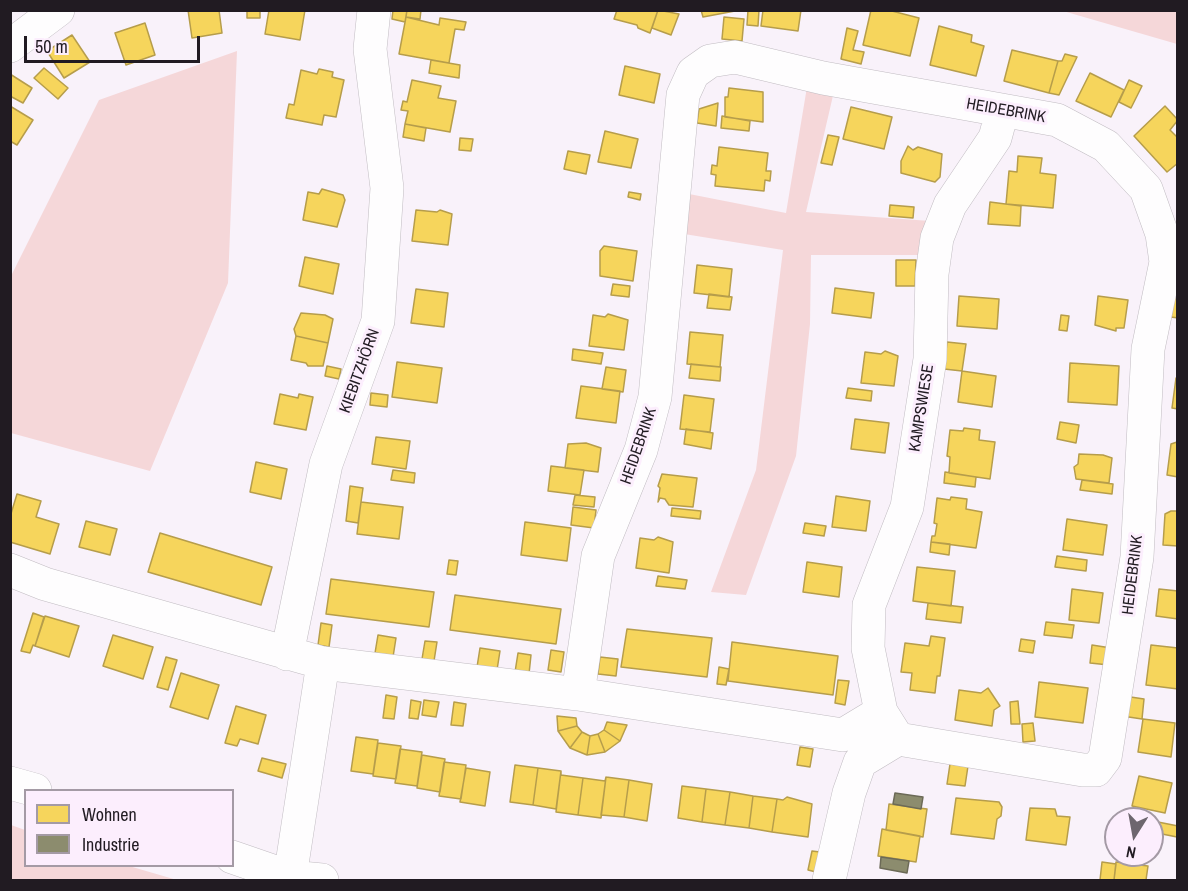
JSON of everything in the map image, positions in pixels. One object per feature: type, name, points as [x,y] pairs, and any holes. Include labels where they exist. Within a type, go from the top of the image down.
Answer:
[{"type":"street","points":[[10,46],[58,10]]},
{"type":"street","name":"KIEBITZHÖRN","points":[[287,654],[326,464],[378,321],[387,188],[370,49],[374,10]]},
{"type":"street","name":"HEIDEBRINK","points":[[578,694],[598,556],[641,450],[655,397],[683,95],[693,73],[710,60],[735,57],[823,78],[1002,112],[1057,120],[1106,146],[1146,189],[1162,234],[1166,262],[1148,349],[1137,557],[1105,758],[1096,770],[1083,770],[889,726]]},
{"type":"street","name":"KAMPSWIESE","points":[[889,726],[868,648],[869,604],[907,507],[930,359],[932,274],[937,238],[950,205],[994,138],[1002,112]]},
{"type":"street","points":[[10,570],[45,585],[323,663],[578,694],[851,749],[889,726]]},
{"type":"street","points":[[234,858],[306,878],[323,663]]},
{"type":"street","points":[[829,880],[849,793],[851,749]]},
{"type":"street","points":[[10,783],[31,789]]},
{"type":"shaded area","points":[[1063,11],[1177,11],[1177,44]]},
{"type":"shaded area","points":[[237,51],[228,283],[150,471],[11,433],[11,276],[99,100]]},
{"type":"shaded area","points":[[808,81],[835,87],[806,212],[930,221],[920,255],[811,255],[810,324],[796,456],[746,595],[711,592],[756,470],[783,250],[678,233],[684,193],[786,213]]},
{"type":"shaded area","points":[[11,825],[24,830],[24,867],[132,867],[177,880],[11,880]]},
{"type":"building: Wohnen","points":[[188,10],[219,10],[222,33],[192,38]]},
{"type":"building: Wohnen","points":[[247,10],[260,10],[260,18],[247,18]]},
{"type":"building: Wohnen","points":[[269,10],[305,10],[300,40],[265,34]]},
{"type":"building: Wohnen","points":[[393,10],[407,10],[405,22],[392,19]]},
{"type":"building: Wohnen","points":[[407,10],[421,10],[420,19],[406,17]]},
{"type":"building: Wohnen","points":[[617,10],[658,10],[650,33],[638,28],[637,25],[614,19]]},
{"type":"building: Wohnen","points":[[658,10],[679,14],[671,35],[652,28]]},
{"type":"building: Wohnen","points":[[701,10],[735,10],[735,11],[703,17]]},
{"type":"building: Wohnen","points":[[748,10],[759,10],[758,26],[747,25]]},
{"type":"building: Wohnen","points":[[763,10],[801,10],[798,31],[761,26]]},
{"type":"building: Wohnen","points":[[871,10],[888,10],[919,18],[910,56],[863,45]]},
{"type":"building: Wohnen","points":[[406,17],[439,25],[440,18],[466,22],[464,30],[455,29],[449,63],[399,54]]},
{"type":"building: Wohnen","points":[[724,17],[744,19],[742,41],[722,39]]},
{"type":"building: Wohnen","points":[[145,23],[155,55],[126,65],[115,33]]},
{"type":"building: Wohnen","points":[[939,26],[972,35],[971,42],[984,46],[976,76],[930,65]]},
{"type":"building: Wohnen","points":[[847,28],[858,31],[853,50],[864,52],[861,64],[841,59]]},
{"type":"building: Wohnen","points":[[72,35],[90,62],[64,78],[47,51]]},
{"type":"building: Wohnen","points":[[1012,50],[1058,61],[1049,93],[1004,81]]},
{"type":"building: Wohnen","points":[[1065,54],[1077,57],[1059,95],[1049,93],[1058,61],[1062,61]]},
{"type":"building: Wohnen","points":[[431,60],[460,65],[459,78],[429,73]]},
{"type":"building: Wohnen","points":[[625,66],[660,74],[654,103],[619,95]]},
{"type":"building: Wohnen","points":[[44,68],[68,88],[58,99],[34,78]]},
{"type":"building: Wohnen","points":[[319,69],[333,72],[332,77],[344,80],[336,117],[324,115],[322,125],[286,118],[289,104],[294,105],[301,70],[317,74]]},
{"type":"building: Wohnen","points":[[1090,73],[1124,90],[1111,117],[1076,101]]},
{"type":"building: Wohnen","points":[[10,74],[32,88],[23,103],[10,96]]},
{"type":"building: Wohnen","points":[[412,80],[441,86],[438,98],[456,101],[450,132],[405,124],[408,111],[401,110],[403,101],[407,102]]},
{"type":"building: Wohnen","points":[[1129,80],[1142,86],[1131,108],[1119,102]]},
{"type":"building: Wohnen","points":[[729,88],[763,92],[763,122],[725,117],[725,97],[728,97]]},
{"type":"building: Wohnen","points":[[718,103],[716,126],[697,123],[699,109]]},
{"type":"building: Wohnen","points":[[10,106],[33,120],[17,145],[10,141]]},
{"type":"building: Wohnen","points":[[1165,106],[1178,120],[1170,130],[1178,138],[1178,163],[1167,172],[1134,136]]},
{"type":"building: Wohnen","points":[[851,107],[892,117],[884,149],[843,139]]},
{"type":"building: Wohnen","points":[[722,116],[750,121],[749,131],[721,128]]},
{"type":"building: Wohnen","points":[[405,124],[426,128],[424,141],[403,137]]},
{"type":"building: Wohnen","points":[[605,131],[638,139],[631,168],[598,162]]},
{"type":"building: Wohnen","points":[[828,135],[839,137],[832,165],[821,163]]},
{"type":"building: Wohnen","points":[[460,138],[473,139],[471,151],[459,150]]},
{"type":"building: Wohnen","points":[[908,146],[913,150],[918,147],[942,154],[940,177],[935,182],[901,173],[901,161]]},
{"type":"building: Wohnen","points":[[719,147],[768,153],[766,171],[771,171],[770,181],[765,180],[764,191],[715,186],[716,175],[711,174],[712,165],[717,166]]},
{"type":"building: Wohnen","points":[[568,151],[590,155],[586,174],[564,169]]},
{"type":"building: Wohnen","points":[[1018,156],[1042,158],[1040,173],[1056,175],[1053,208],[1006,204],[1009,171],[1017,172]]},
{"type":"building: Wohnen","points":[[322,189],[343,195],[345,200],[337,227],[303,220],[308,192],[319,194]]},
{"type":"building: Wohnen","points":[[629,192],[641,194],[640,200],[628,197]]},
{"type":"building: Wohnen","points":[[990,202],[1021,206],[1020,226],[988,224]]},
{"type":"building: Wohnen","points":[[890,205],[914,207],[913,218],[889,216]]},
{"type":"building: Wohnen","points":[[416,210],[437,212],[440,210],[452,214],[448,245],[412,241]]},
{"type":"building: Wohnen","points":[[604,246],[637,251],[633,281],[600,276],[600,251]]},
{"type":"building: Wohnen","points":[[305,257],[339,264],[333,294],[299,286]]},
{"type":"building: Wohnen","points":[[896,260],[916,260],[915,286],[896,286]]},
{"type":"building: Wohnen","points":[[697,265],[732,269],[729,297],[694,293]]},
{"type":"building: Wohnen","points":[[613,284],[630,286],[629,297],[611,295]]},
{"type":"building: Wohnen","points":[[835,288],[874,293],[871,318],[832,313]]},
{"type":"building: Wohnen","points":[[416,289],[448,293],[444,327],[411,323]]},
{"type":"building: Wohnen","points":[[709,294],[732,297],[730,310],[707,308]]},
{"type":"building: Wohnen","points":[[959,296],[999,299],[997,329],[957,326]]},
{"type":"building: Wohnen","points":[[1098,296],[1128,300],[1124,328],[1116,328],[1116,331],[1095,325]]},
{"type":"building: Wohnen","points":[[1174,296],[1178,297],[1178,318],[1171,317]]},
{"type":"building: Wohnen","points":[[301,313],[325,315],[333,319],[328,343],[296,336],[294,329]]},
{"type":"building: Wohnen","points":[[608,314],[628,320],[624,350],[589,346],[593,315],[605,317]]},
{"type":"building: Wohnen","points":[[1061,315],[1069,316],[1067,331],[1059,330]]},
{"type":"building: Wohnen","points":[[690,332],[723,335],[720,367],[687,364]]},
{"type":"building: Wohnen","points":[[296,336],[328,343],[323,366],[308,366],[306,363],[291,360]]},
{"type":"building: Wohnen","points":[[947,342],[966,344],[962,371],[944,369]]},
{"type":"building: Wohnen","points":[[573,349],[603,353],[601,364],[572,360]]},
{"type":"building: Wohnen","points":[[885,351],[898,356],[894,386],[861,383],[865,352],[881,354]]},
{"type":"building: Wohnen","points":[[397,362],[442,368],[437,403],[392,397]]},
{"type":"building: Wohnen","points":[[1070,363],[1119,366],[1117,405],[1068,402]]},
{"type":"building: Wohnen","points":[[691,364],[721,367],[720,381],[689,378]]},
{"type":"building: Wohnen","points":[[327,366],[341,369],[339,379],[325,376]]},
{"type":"building: Wohnen","points":[[606,367],[626,370],[623,392],[602,389]]},
{"type":"building: Wohnen","points":[[962,371],[996,376],[992,407],[958,402]]},
{"type":"building: Wohnen","points":[[1176,378],[1178,378],[1178,409],[1172,408]]},
{"type":"building: Wohnen","points":[[581,386],[620,391],[616,423],[576,418]]},
{"type":"building: Wohnen","points":[[848,388],[872,391],[871,401],[846,398]]},
{"type":"building: Wohnen","points":[[371,393],[388,395],[387,407],[370,405]]},
{"type":"building: Wohnen","points":[[280,394],[298,398],[299,394],[313,397],[306,430],[274,424]]},
{"type":"building: Wohnen","points":[[684,395],[714,399],[710,432],[680,429]]},
{"type":"building: Wohnen","points":[[855,419],[889,423],[885,453],[851,449]]},
{"type":"building: Wohnen","points":[[1060,422],[1079,425],[1076,443],[1057,439]]},
{"type":"building: Wohnen","points":[[964,428],[980,430],[979,440],[995,442],[990,479],[949,473],[950,457],[947,456],[950,430],[963,431]]},
{"type":"building: Wohnen","points":[[686,429],[713,433],[711,449],[684,444]]},
{"type":"building: Wohnen","points":[[376,437],[410,441],[406,469],[372,464]]},
{"type":"building: Wohnen","points":[[1177,442],[1178,477],[1167,475],[1171,444]]},
{"type":"building: Wohnen","points":[[586,443],[601,448],[598,472],[565,468],[568,444]]},
{"type":"building: Wohnen","points":[[1079,454],[1103,455],[1112,458],[1109,483],[1076,479],[1074,467],[1078,464]]},
{"type":"building: Wohnen","points":[[256,462],[287,469],[281,499],[250,492]]},
{"type":"building: Wohnen","points":[[551,466],[584,470],[580,495],[548,491]]},
{"type":"building: Wohnen","points":[[393,470],[415,473],[414,483],[391,480]]},
{"type":"building: Wohnen","points":[[945,472],[976,477],[975,487],[944,483]]},
{"type":"building: Wohnen","points":[[662,474],[697,478],[693,507],[669,505],[665,499],[660,498],[658,502],[660,488],[658,486]]},
{"type":"building: Wohnen","points":[[1082,480],[1113,484],[1112,494],[1080,490]]},
{"type":"building: Wohnen","points":[[350,486],[363,488],[358,523],[346,521]]},
{"type":"building: Wohnen","points":[[17,494],[41,501],[36,517],[59,524],[50,554],[10,542],[10,517]]},
{"type":"building: Wohnen","points":[[575,495],[595,497],[594,507],[573,505]]},
{"type":"building: Wohnen","points":[[836,496],[870,501],[866,531],[832,527]]},
{"type":"building: Wohnen","points":[[951,497],[967,499],[966,509],[982,512],[976,548],[931,542],[932,536],[935,536],[937,524],[934,523],[937,498],[950,500]]},
{"type":"building: Wohnen","points":[[361,502],[403,507],[399,539],[357,534]]},
{"type":"building: Wohnen","points":[[573,507],[596,510],[594,528],[571,525]]},
{"type":"building: Wohnen","points":[[672,508],[701,511],[700,519],[671,516]]},
{"type":"building: Wohnen","points":[[1178,511],[1178,546],[1163,545],[1165,514]]},
{"type":"building: Wohnen","points":[[1067,519],[1107,525],[1103,555],[1063,550]]},
{"type":"building: Wohnen","points":[[86,521],[117,529],[110,555],[79,547]]},
{"type":"building: Wohnen","points":[[525,522],[571,528],[567,561],[521,555]]},
{"type":"building: Wohnen","points":[[805,523],[826,526],[824,536],[803,533]]},
{"type":"building: Wohnen","points":[[160,533],[272,567],[261,605],[148,572]]},
{"type":"building: Wohnen","points":[[658,537],[673,542],[669,573],[636,568],[640,538],[654,540]]},
{"type":"building: Wohnen","points":[[931,542],[950,544],[949,555],[930,552]]},
{"type":"building: Wohnen","points":[[1057,556],[1087,560],[1086,571],[1055,567]]},
{"type":"building: Wohnen","points":[[449,560],[458,561],[456,575],[447,574]]},
{"type":"building: Wohnen","points":[[807,562],[842,567],[839,597],[803,592]]},
{"type":"building: Wohnen","points":[[917,567],[955,571],[951,606],[913,601]]},
{"type":"building: Wohnen","points":[[658,576],[687,580],[685,589],[656,586]]},
{"type":"building: Wohnen","points":[[331,579],[434,592],[429,627],[326,614]]},
{"type":"building: Wohnen","points":[[1072,589],[1103,593],[1099,623],[1069,620]]},
{"type":"building: Wohnen","points":[[1159,589],[1178,591],[1178,619],[1156,616]]},
{"type":"building: Wohnen","points":[[455,595],[561,609],[556,644],[450,630]]},
{"type":"building: Wohnen","points":[[928,603],[963,607],[961,623],[926,619]]},
{"type":"building: Wohnen","points":[[33,613],[44,617],[35,646],[33,645],[30,653],[21,651]]},
{"type":"building: Wohnen","points":[[45,616],[79,626],[69,657],[35,646]]},
{"type":"building: Wohnen","points":[[1046,622],[1074,625],[1072,638],[1044,635]]},
{"type":"building: Wohnen","points":[[321,623],[332,625],[329,647],[318,645]]},
{"type":"building: Wohnen","points":[[627,629],[712,638],[707,677],[621,667]]},
{"type":"building: Wohnen","points":[[113,635],[153,647],[143,679],[103,666]]},
{"type":"building: Wohnen","points":[[378,635],[396,638],[393,657],[375,653]]},
{"type":"building: Wohnen","points":[[931,636],[945,638],[940,676],[937,676],[935,693],[910,690],[912,673],[901,672],[905,643],[929,646]]},
{"type":"building: Wohnen","points":[[1021,639],[1035,641],[1033,653],[1019,651]]},
{"type":"building: Wohnen","points":[[425,641],[437,642],[434,661],[422,659]]},
{"type":"building: Wohnen","points":[[732,642],[838,656],[833,695],[728,681]]},
{"type":"building: Wohnen","points":[[1092,645],[1111,648],[1109,665],[1090,663]]},
{"type":"building: Wohnen","points":[[1151,645],[1178,648],[1178,689],[1146,685]]},
{"type":"building: Wohnen","points":[[480,648],[500,651],[497,670],[477,667]]},
{"type":"building: Wohnen","points":[[551,650],[564,652],[561,672],[548,670]]},
{"type":"building: Wohnen","points":[[518,653],[531,655],[529,674],[515,672]]},
{"type":"building: Wohnen","points":[[166,657],[177,660],[168,690],[157,687]]},
{"type":"building: Wohnen","points":[[600,657],[618,659],[616,676],[598,674]]},
{"type":"building: Wohnen","points":[[719,667],[729,669],[726,685],[717,684]]},
{"type":"building: Wohnen","points":[[181,673],[219,685],[208,719],[170,707]]},
{"type":"building: Wohnen","points":[[838,680],[849,681],[845,705],[835,703]]},
{"type":"building: Wohnen","points":[[1039,682],[1088,688],[1083,723],[1035,717]]},
{"type":"building: Wohnen","points":[[988,688],[1000,706],[994,710],[992,726],[955,720],[959,690],[981,693]]},
{"type":"building: Wohnen","points":[[386,695],[397,697],[394,719],[383,718]]},
{"type":"building: Wohnen","points":[[1124,696],[1144,699],[1142,719],[1122,716]]},
{"type":"building: Wohnen","points":[[411,700],[421,702],[418,719],[409,718]]},
{"type":"building: Wohnen","points":[[424,700],[439,702],[436,717],[422,715]]},
{"type":"building: Wohnen","points":[[1018,701],[1020,724],[1011,724],[1010,702]]},
{"type":"building: Wohnen","points":[[454,702],[466,704],[463,726],[451,725]]},
{"type":"building: Wohnen","points":[[236,706],[266,715],[258,744],[240,739],[237,746],[225,743]]},
{"type":"building: Wohnen","points":[[557,716],[576,718],[577,726],[558,731]]},
{"type":"building: Wohnen","points":[[1143,719],[1175,723],[1171,757],[1138,752]]},
{"type":"building: Wohnen","points":[[607,722],[627,725],[620,741],[604,730]]},
{"type":"building: Wohnen","points":[[1033,723],[1035,741],[1023,742],[1022,724]]},
{"type":"building: Wohnen","points":[[577,726],[582,732],[570,748],[558,731]]},
{"type":"building: Wohnen","points":[[604,730],[620,741],[605,752],[598,734]]},
{"type":"building: Wohnen","points":[[582,732],[590,736],[587,755],[570,748]]},
{"type":"building: Wohnen","points":[[598,734],[605,752],[587,755],[590,736]]},
{"type":"building: Wohnen","points":[[356,737],[378,740],[373,774],[351,771]]},
{"type":"building: Wohnen","points":[[378,743],[401,746],[396,779],[373,776]]},
{"type":"building: Wohnen","points":[[800,747],[813,749],[810,767],[797,765]]},
{"type":"building: Wohnen","points":[[400,749],[422,752],[417,786],[395,783]]},
{"type":"building: Wohnen","points":[[422,755],[445,759],[440,792],[417,788]]},
{"type":"building: Wohnen","points":[[262,758],[286,764],[282,778],[258,771]]},
{"type":"building: Wohnen","points":[[444,762],[466,765],[461,799],[439,796]]},
{"type":"building: Wohnen","points":[[950,764],[968,766],[965,786],[947,784]]},
{"type":"building: Wohnen","points":[[515,765],[538,768],[533,805],[510,802]]},
{"type":"building: Wohnen","points":[[466,768],[490,772],[485,806],[460,802]]},
{"type":"building: Wohnen","points":[[538,768],[561,771],[556,809],[533,805]]},
{"type":"building: Wohnen","points":[[561,771],[561,775],[583,778],[578,815],[556,812]]},
{"type":"building: Wohnen","points":[[1139,776],[1172,783],[1165,813],[1164,807],[1132,806]]},
{"type":"building: Wohnen","points":[[606,777],[629,780],[624,817],[601,815]]},
{"type":"building: Wohnen","points":[[606,777],[601,818],[578,815],[583,778],[605,781]]},
{"type":"building: Wohnen","points":[[629,780],[652,784],[647,821],[624,817]]},
{"type":"building: Wohnen","points":[[682,786],[706,789],[702,822],[678,818]]},
{"type":"building: Wohnen","points":[[706,789],[730,792],[725,825],[702,822]]},
{"type":"building: Wohnen","points":[[730,792],[753,796],[749,828],[725,825]]},
{"type":"building: Wohnen","points":[[753,796],[777,799],[772,832],[749,828]]},
{"type":"building: Wohnen","points":[[787,797],[812,804],[808,837],[772,832],[777,799],[783,800]]},
{"type":"building: Wohnen","points":[[956,798],[999,802],[1002,807],[1001,816],[997,819],[994,839],[951,834]]},
{"type":"building: Wohnen","points":[[889,804],[927,809],[923,837],[886,830]]},
{"type":"building: Wohnen","points":[[1030,808],[1055,809],[1057,816],[1070,817],[1066,845],[1026,840]]},
{"type":"building: Wohnen","points":[[1164,823],[1178,826],[1177,837],[1164,834]]},
{"type":"building: Wohnen","points":[[882,829],[920,836],[916,862],[878,856]]},
{"type":"building: Wohnen","points":[[812,851],[820,852],[816,872],[808,870]]},
{"type":"building: Wohnen","points":[[1102,862],[1104,867],[1116,867],[1114,880],[1100,880]]},
{"type":"building: Wohnen","points":[[1115,867],[1148,867],[1146,880],[1114,880]]},
{"type":"building: Industrie","points":[[895,793],[923,797],[921,809],[893,804]]},
{"type":"building: Industrie","points":[[881,857],[909,861],[907,873],[880,868]]}]
